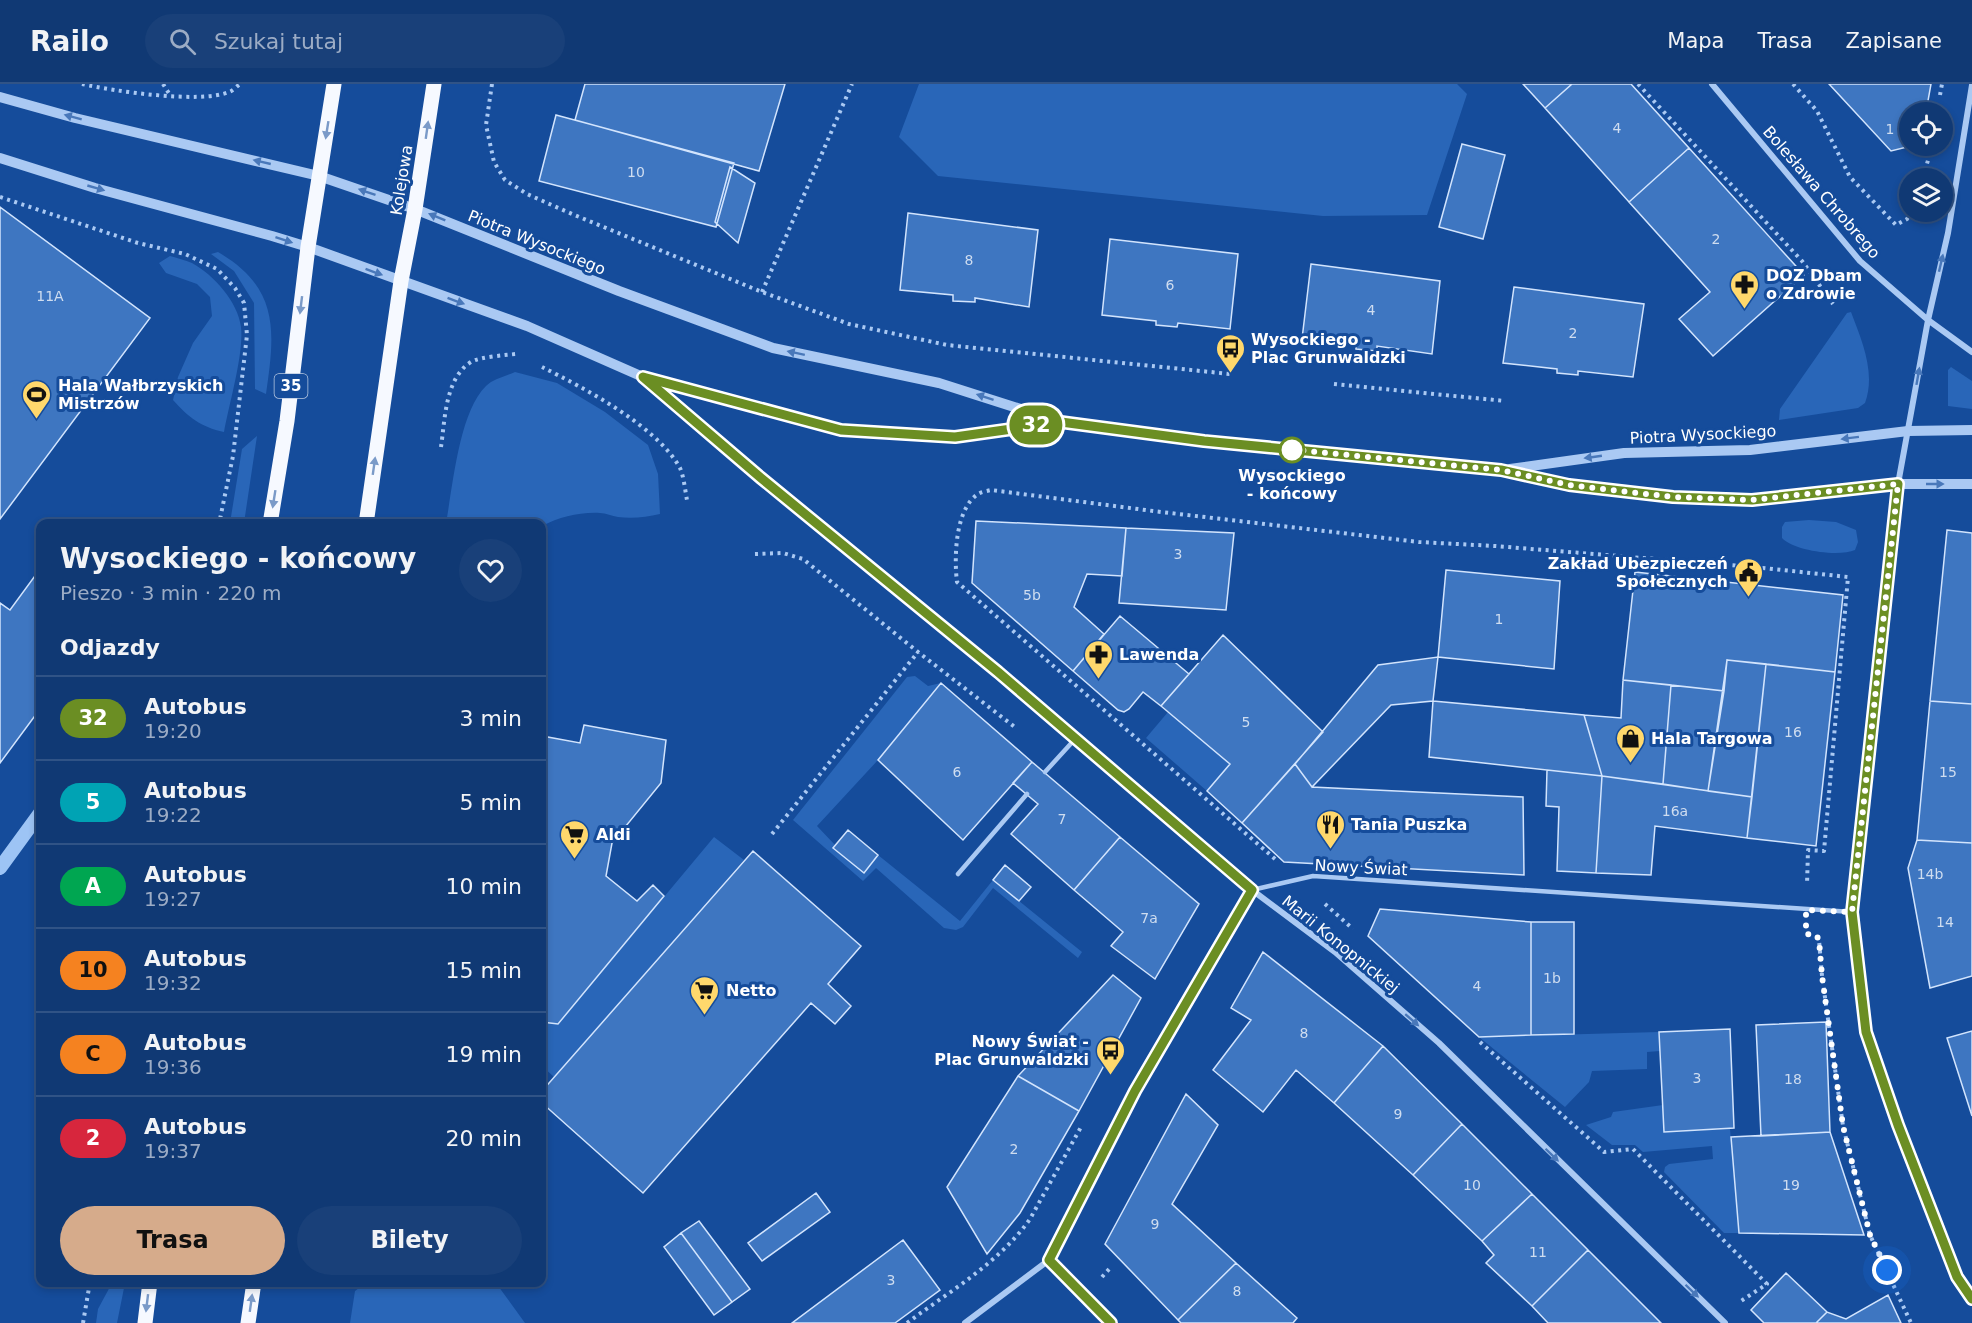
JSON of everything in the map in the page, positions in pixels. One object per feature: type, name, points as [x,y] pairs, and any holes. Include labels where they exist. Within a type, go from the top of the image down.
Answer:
[{"type":"main road","name":"35","points":[[271,519],[287,421],[308,247],[334,84]]},
{"type":"main road","name":"Kolejowa","points":[[367,519],[401,281],[416,209],[434,84]]},
{"type":"main road","points":[[145,1323],[149,1287]]},
{"type":"main road","points":[[248,1323],[253,1287]]},
{"type":"street","name":"Bolesława Chrobrego","points":[[1712,84],[1860,261],[1928,320],[1972,352]]},
{"type":"street","points":[[1972,85],[1948,233],[1928,320],[1898,484],[1852,912],[1866,1032],[1898,1125],[1957,1277],[1972,1299]]},
{"type":"street","name":"Piotra Wysockiego","points":[[0,97],[75,118],[319,176],[416,209],[609,287],[772,348],[939,383],[1061,422],[1204,441],[1501,470],[1569,485],[1673,497],[1752,500],[1898,484],[1972,484]]},
{"type":"street","name":"Piotra Wysockiego","points":[[0,158],[95,188],[308,247],[526,327],[643,377],[841,430],[955,437],[1061,422]]},
{"type":"street","name":"Marii Konopnickiej","points":[[643,377],[761,478],[973,651],[1252,890],[1335,952],[1438,1043],[1725,1323]]},
{"type":"street","name":"Piotra Wysockiego","points":[[1501,470],[1624,453],[1750,450],[1908,431],[1972,430]]},
{"type":"street","points":[[965,1323],[1049,1260],[1135,1091],[1252,890]]},
{"type":"street","points":[[1049,1260],[1111,1323]]},
{"type":"lane","points":[[1045,772],[1076,738]]},
{"type":"lane","points":[[958,874],[1027,794]]},
{"type":"lane","name":"Nowy Świat","points":[[1252,890],[1313,876],[1852,912]]},
{"type":"path","points":[[82,84],[171,96],[201,97],[229,92],[240,84]]},
{"type":"path","points":[[163,84],[171,96]]},
{"type":"path","points":[[492,84],[486,125],[494,162],[505,180],[526,194],[762,292],[849,324],[947,345],[1230,374]]},
{"type":"path","points":[[762,292],[852,84]]},
{"type":"path","points":[[1638,84],[1802,261],[1833,304]]},
{"type":"path","points":[[1793,84],[1817,111],[1850,177],[1874,205],[1896,225],[1902,222]]},
{"type":"path","points":[[0,197],[138,243],[185,254],[217,269],[234,288],[244,303],[247,335],[233,456],[220,519]]},
{"type":"path","points":[[441,447],[451,390],[459,372],[472,360],[515,354],[526,359]]},
{"type":"path","points":[[536,364],[589,391],[623,413],[661,443],[680,469],[687,500]]},
{"type":"path","points":[[1334,384],[1505,401]]},
{"type":"path","points":[[1354,930],[957,582],[955,551],[959,529],[966,507],[978,494],[991,490],[1164,513],[1419,542],[1730,565],[1848,577],[1824,851],[1808,850],[1806,934],[1816,935],[1819,940],[1843,1126],[1870,1235],[1911,1323]]},
{"type":"path","points":[[755,554],[783,553],[804,559],[1016,728]]},
{"type":"path","points":[[772,834],[918,652]]},
{"type":"path","points":[[1479,1041],[1604,1152],[1633,1149],[1767,1284],[1736,1304]]},
{"type":"path","points":[[907,1323],[996,1257],[1021,1232],[1081,1127]]},
{"type":"path","points":[[83,1323],[89,1287]]},
{"type":"shaded area","points":[[919,84],[1457,84],[1467,94],[1427,215],[1323,216],[938,176],[899,137]]},
{"type":"shaded area","points":[[218,252],[238,266],[253,281],[263,296],[269,313],[271,351],[266,394],[255,389],[254,303],[234,271],[211,254]]},
{"type":"shaded area","points":[[170,256],[192,263],[209,275],[224,290],[239,318],[240,351],[224,432],[196,420],[173,400],[178,377],[193,343],[212,316],[210,297],[197,284],[166,273],[159,263]]},
{"type":"shaded area","points":[[1851,312],[1868,369],[1868,392],[1865,403],[1858,408],[1779,420],[1780,409],[1847,313]]},
{"type":"shaded area","points":[[1951,367],[1972,381],[1972,409],[1948,406],[1948,370]]},
{"type":"shaded area","points":[[515,372],[557,383],[605,412],[648,445],[658,474],[660,514],[629,518],[602,513],[585,513],[546,524],[546,519],[447,519],[458,450],[469,413],[486,386]]},
{"type":"shaded area","points":[[257,436],[245,519],[231,519],[242,449]]},
{"type":"shaded area","points":[[1809,520],[1836,522],[1856,530],[1858,542],[1855,550],[1839,553],[1817,552],[1788,543],[1782,538],[1782,527],[1785,522]]},
{"type":"shaded area","points":[[915,676],[928,686],[941,683],[878,760],[817,826],[835,845],[833,848],[864,872],[878,855],[960,921],[993,880],[1082,952],[1078,958],[993,888],[963,927],[956,930],[944,928],[876,868],[863,881],[793,820],[907,677]]},
{"type":"shaded area","points":[[1168,712],[1230,764],[1207,791],[1146,738]]},
{"type":"shaded area","points":[[714,837],[744,860],[554,1077],[546,1070],[546,1022],[558,1024]]},
{"type":"shaded area","points":[[1659,1032],[1660,1051],[1647,1052],[1647,1069],[1592,1071],[1589,1082],[1565,1107],[1479,1037]]},
{"type":"shaded area","points":[[1663,1105],[1664,1132],[1730,1129],[1739,1233],[1724,1233],[1664,1172],[1665,1167],[1669,1164],[1713,1159],[1712,1146],[1643,1152],[1635,1145],[1612,1145],[1586,1125],[1611,1117],[1613,1112]]},
{"type":"shaded area","points":[[110,1287],[124,1287],[117,1323],[96,1323],[98,1309]]},
{"type":"shaded area","points":[[360,1287],[499,1287],[525,1323],[350,1323],[355,1291]]},
{"type":"building","points":[[585,84],[785,84],[759,171],[575,120]]},
{"type":"building","points":[[1523,84],[1572,84],[1545,108]]},
{"type":"building","points":[[1572,84],[1631,84],[1689,148],[1629,202],[1545,108]]},
{"type":"building","points":[[1829,84],[1931,84],[1928,102],[1899,102],[1899,149],[1891,151]]},
{"type":"building","points":[[556,115],[734,163],[716,227],[539,181]]},
{"type":"building","points":[[1462,144],[1505,155],[1483,239],[1439,227]]},
{"type":"building","points":[[1689,148],[1804,275],[1713,356],[1679,319],[1710,292],[1629,202]]},
{"type":"building","points":[[730,167],[755,183],[738,243],[715,222]]},
{"type":"building","name":"Hala Wałbrzyskich Mistrzów","points":[[0,207],[150,318],[0,519]]},
{"type":"building","points":[[908,213],[1038,230],[1029,307],[975,298],[975,302],[953,301],[953,295],[900,290]]},
{"type":"building","points":[[1110,239],[1238,254],[1230,329],[1178,323],[1177,327],[1156,325],[1156,321],[1102,315]]},
{"type":"building","points":[[1311,264],[1440,281],[1432,354],[1377,346],[1377,351],[1356,349],[1356,345],[1302,339]]},
{"type":"building","points":[[1514,287],[1644,304],[1633,377],[1578,371],[1578,375],[1557,373],[1557,369],[1503,363]]},
{"type":"building","points":[[976,521],[1126,528],[1122,576],[1087,574],[1074,607],[1104,634],[1073,671],[972,583]]},
{"type":"building","points":[[1126,528],[1234,533],[1226,610],[1119,603]]},
{"type":"building","points":[[1947,530],[1972,533],[1972,704],[1930,701]]},
{"type":"building","points":[[1446,570],[1560,581],[1554,669],[1438,657]]},
{"type":"building","points":[[1635,572],[1843,595],[1835,672],[1727,660],[1724,691],[1623,680]]},
{"type":"building","points":[[36,574],[36,714],[0,763],[0,603],[10,610]]},
{"type":"building","points":[[1120,616],[1189,674],[1161,706],[1143,692],[1129,709],[1124,712],[1118,710],[1073,671]]},
{"type":"building","points":[[1223,635],[1323,732],[1242,823],[1207,791],[1230,764],[1161,706]]},
{"type":"building","points":[[1438,657],[1433,701],[1391,705],[1312,787],[1295,764],[1378,665]]},
{"type":"building","points":[[1727,660],[1766,664],[1752,797],[1708,791]]},
{"type":"building","points":[[1766,664],[1835,672],[1816,846],[1747,838]]},
{"type":"building","points":[[1623,680],[1671,685],[1663,784],[1602,776],[1584,715],[1621,718]]},
{"type":"building","points":[[941,683],[1032,762],[963,840],[878,760]]},
{"type":"building","points":[[1671,685],[1724,691],[1708,791],[1663,784]]},
{"type":"building","points":[[1433,701],[1584,715],[1602,776],[1429,757]]},
{"type":"building","points":[[1930,701],[1972,704],[1972,843],[1917,840]]},
{"type":"building","name":"Aldi","points":[[584,725],[666,740],[661,783],[612,843],[606,876],[637,901],[653,885],[664,896],[558,1024],[546,1022],[546,737],[580,743]]},
{"type":"building","points":[[1032,762],[1120,837],[1074,890],[1011,834],[1038,804],[1013,783]]},
{"type":"building","points":[[1295,764],[1312,787],[1523,797],[1524,875],[1284,862],[1242,823]]},
{"type":"building","points":[[1547,770],[1602,776],[1596,873],[1557,871],[1559,807],[1546,806]]},
{"type":"building","points":[[1602,776],[1752,797],[1747,838],[1655,826],[1651,875],[1596,873]]},
{"type":"building","points":[[848,830],[878,855],[864,873],[833,848]]},
{"type":"building","points":[[1120,837],[1199,904],[1155,979],[1111,946],[1123,932],[1074,890]]},
{"type":"building","points":[[1917,840],[1972,843],[1972,976],[1930,988],[1908,868]]},
{"type":"building","name":"Netto","points":[[753,851],[861,946],[828,984],[851,1006],[835,1024],[811,1003],[643,1193],[546,1107],[546,1086]]},
{"type":"building","points":[[1005,865],[1031,887],[1019,901],[993,880]]},
{"type":"building","points":[[1380,909],[1531,922],[1531,1035],[1479,1037],[1368,936]]},
{"type":"building","points":[[1531,922],[1574,922],[1574,1034],[1531,1035]]},
{"type":"building","points":[[1263,952],[1383,1046],[1334,1103],[1296,1070],[1263,1112],[1213,1070],[1251,1020],[1231,1008]]},
{"type":"building","points":[[1113,975],[1141,998],[1079,1111],[1018,1076]]},
{"type":"building","points":[[1826,1022],[1830,1132],[1761,1136],[1756,1025]]},
{"type":"building","points":[[1730,1029],[1734,1128],[1664,1132],[1659,1032]]},
{"type":"building","points":[[1972,1031],[1972,1116],[1947,1038]]},
{"type":"building","points":[[1383,1046],[1462,1124],[1413,1175],[1334,1103]]},
{"type":"building","points":[[1018,1076],[1079,1111],[1020,1213],[987,1254],[947,1187]]},
{"type":"building","points":[[1186,1094],[1218,1125],[1172,1204],[1236,1263],[1178,1320],[1105,1244]]},
{"type":"building","points":[[1462,1124],[1532,1194],[1482,1241],[1413,1175]]},
{"type":"building","points":[[1830,1132],[1864,1235],[1739,1233],[1731,1137]]},
{"type":"building","points":[[816,1193],[830,1212],[762,1261],[748,1243]]},
{"type":"building","points":[[1532,1194],[1588,1250],[1532,1306],[1486,1263],[1494,1255],[1482,1241]]},
{"type":"building","points":[[699,1221],[750,1289],[732,1302],[681,1233]]},
{"type":"building","points":[[681,1233],[732,1302],[714,1315],[664,1247]]},
{"type":"building","points":[[903,1240],[940,1290],[895,1323],[792,1323]]},
{"type":"building","points":[[1588,1250],[1661,1323],[1548,1323],[1532,1306]]},
{"type":"building","points":[[1236,1263],[1297,1318],[1293,1323],[1181,1323],[1178,1320]]},
{"type":"building","points":[[1786,1273],[1827,1312],[1816,1323],[1764,1323],[1751,1310]]},
{"type":"building","points":[[1888,1295],[1901,1323],[1816,1323],[1827,1312],[1846,1319]]},
{"type":"waterway","points":[[0,868],[36,818]]},
{"type":"bus line","name":"32","points":[[1111,1323],[1049,1260],[1135,1091],[1252,890],[998,672],[761,478],[643,377],[841,430],[955,437],[1061,422],[1204,441],[1501,470],[1569,485],[1673,497],[1752,500],[1898,484],[1852,912],[1866,1032],[1898,1125],[1957,1277],[1972,1299]]},
{"type":"place","name":"DOZ Dbam o Zdrowie","points":[[1745,310]]},
{"type":"place","name":"Wysockiego - Plac Grunwaldzki","points":[[1230,374]]},
{"type":"place","name":"Hala Wałbrzyskich Mistrzów","points":[[37,420]]},
{"type":"place","name":"Wysockiego - końcowy","points":[[1292,450]]},
{"type":"place","name":"Zakład Ubezpieczeń Społecznych","points":[[1749,598]]},
{"type":"place","name":"Lawenda","points":[[1098,680]]},
{"type":"place","name":"Hala Targowa","points":[[1630,764]]},
{"type":"place","name":"Tania Puszka","points":[[1330,850]]},
{"type":"place","name":"Aldi","points":[[575,860]]},
{"type":"place","name":"Netto","points":[[705,1016]]},
{"type":"place","name":"Nowy Świat - Plac Grunwaldzki","points":[[1110,1076]]},
{"type":"route","points":[[1292,450],[1287,449],[1501,470],[1569,485],[1673,497],[1752,500],[1898,484],[1852,912],[1806,910],[1806,934],[1816,935],[1819,940],[1843,1126],[1870,1235],[1887,1270]]}]
